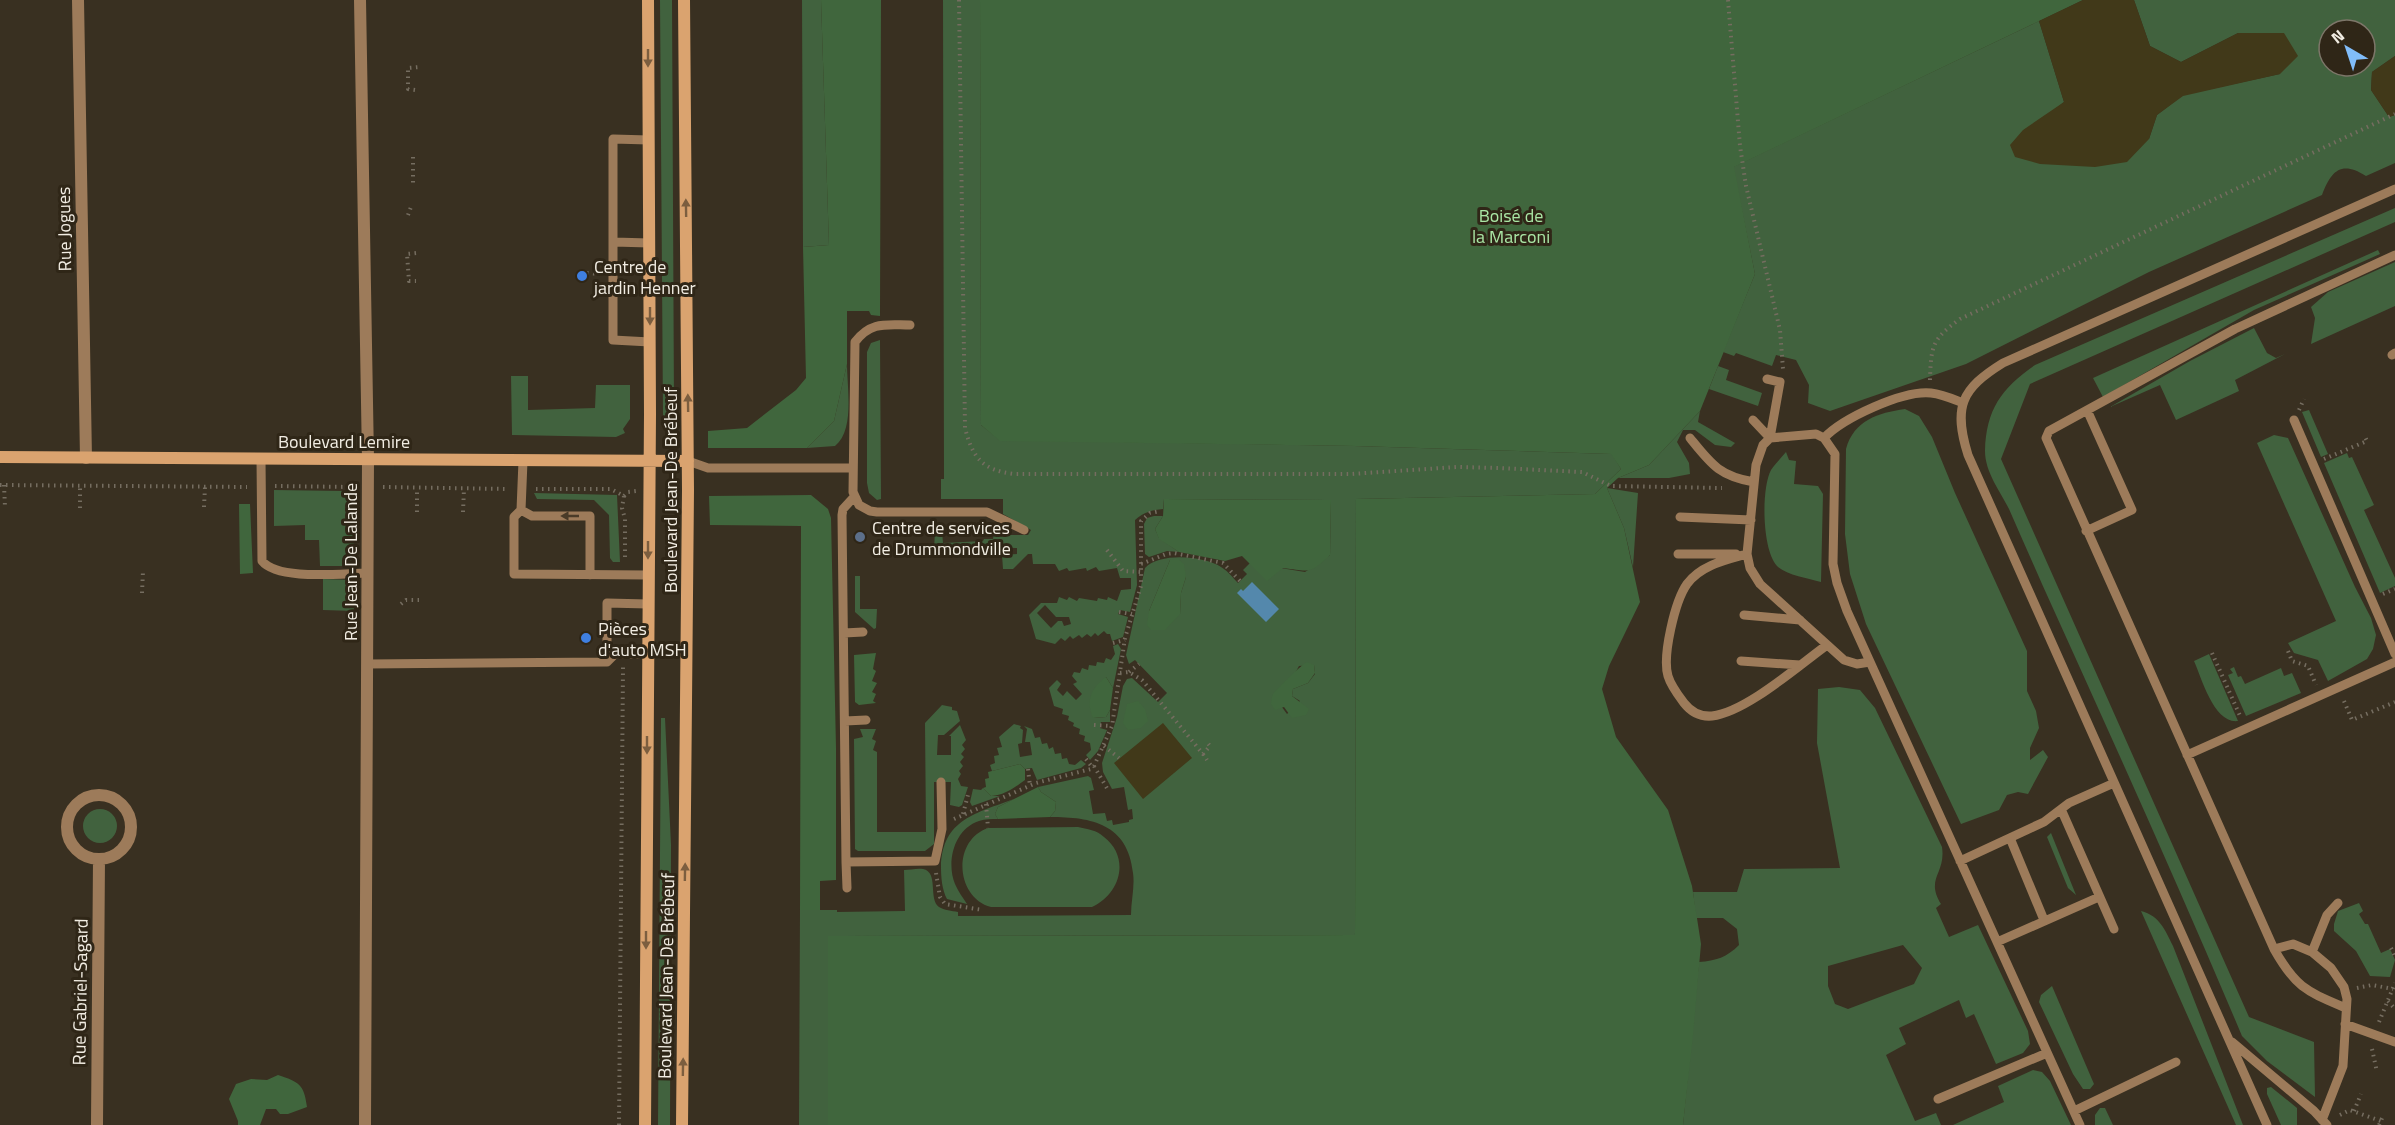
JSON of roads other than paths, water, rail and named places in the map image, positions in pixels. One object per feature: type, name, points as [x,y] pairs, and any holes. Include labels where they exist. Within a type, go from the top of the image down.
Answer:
[{"type":"main road","name":"Boulevard Jean-De Brébeuf","points":[[645,1125],[650,342],[648,0]]},
{"type":"main road","name":"Boulevard Jean-De Brébeuf","points":[[682,1125],[688,461],[684,0]]},
{"type":"main road","name":"Boulevard Lemire","points":[[0,457],[688,461]]},
{"type":"street","name":"Rue Jogues","points":[[78,0],[86,458]]},
{"type":"street","name":"Rue Jean-De Lalande","points":[[360,0],[368,459],[364,1125]]},
{"type":"street","points":[[93,795],[114,798],[128,813],[130,834],[127,843],[120,851],[99,859],[80,852],[73,845],[68,835],[67,825],[75,806],[93,795]]},
{"type":"street","name":"Rue Gabriel-Sagard","points":[[97,1125],[99,859]]},
{"type":"lane","points":[[649,140],[613,139],[613,340],[650,342]]},
{"type":"lane","points":[[2267,1125],[1968,455],[1960,427],[1963,403],[1981,377],[2003,363],[2395,189]]},
{"type":"lane","points":[[614,242],[649,243]]},
{"type":"lane","points":[[2346,1008],[2307,991],[2298,984],[2285,969],[2274,949],[2046,438],[2049,431],[2235,329],[2395,255]]},
{"type":"lane","points":[[910,325],[873,326],[855,342],[852,468],[854,497],[859,505],[870,511],[987,512],[1024,530]]},
{"type":"lane","points":[[1767,379],[1780,382],[1770,438],[1763,445],[1756,465],[1747,554],[1750,568],[1760,584],[1844,660],[1857,664],[1870,662]]},
{"type":"lane","points":[[1824,438],[1833,428],[1849,418],[1904,396],[1930,393],[1963,403]]},
{"type":"lane","points":[[2086,531],[2132,510],[2088,410]]},
{"type":"lane","points":[[1753,420],[1770,438]]},
{"type":"lane","points":[[2294,420],[2395,654]]},
{"type":"lane","points":[[1770,438],[1816,434],[1824,438],[1834,454],[1832,544],[1837,583],[1870,662],[2080,1125]]},
{"type":"lane","points":[[1690,438],[1715,468],[1754,485]]},
{"type":"lane","points":[[261,459],[263,573]]},
{"type":"lane","points":[[523,461],[521,510],[514,518],[514,574],[648,575]]},
{"type":"lane","points":[[688,461],[711,468],[852,468]]},
{"type":"lane","points":[[847,888],[842,515],[843,509],[854,497]]},
{"type":"lane","points":[[521,510],[532,516],[590,516],[590,575]]},
{"type":"lane","points":[[1680,517],[1751,520]]},
{"type":"lane","points":[[1678,554],[1747,554]]},
{"type":"lane","points":[[1747,554],[1716,563],[1698,573],[1687,584],[1677,605],[1666,660],[1668,676],[1675,691],[1689,709],[1701,716],[1723,714],[1744,704],[1827,645]]},
{"type":"lane","points":[[262,561],[283,572],[368,573]]},
{"type":"lane","points":[[607,662],[607,603],[648,604]]},
{"type":"lane","points":[[1744,615],[1800,620]]},
{"type":"lane","points":[[844,633],[862,632]]},
{"type":"lane","points":[[367,664],[607,662],[615,654],[648,654]]},
{"type":"lane","points":[[1741,661],[1800,665]]},
{"type":"lane","points":[[2187,755],[2395,662]]},
{"type":"lane","points":[[845,721],[866,720]]},
{"type":"lane","points":[[846,862],[935,861],[942,829],[941,782]]},
{"type":"lane","points":[[1960,861],[2044,822],[2061,809],[2115,783]]},
{"type":"lane","points":[[2061,809],[2114,928]]},
{"type":"lane","points":[[2010,838],[2044,920]]},
{"type":"lane","points":[[1997,942],[2099,897]]},
{"type":"lane","points":[[2312,952],[2327,915],[2338,903]]},
{"type":"lane","points":[[2230,1040],[2328,1121],[2341,1076],[2347,999],[2338,976],[2312,952],[2293,944],[2274,949]]},
{"type":"lane","points":[[2345,1024],[2395,1042]]},
{"type":"lane","points":[[1938,1100],[2047,1053]]},
{"type":"lane","points":[[2074,1112],[2176,1062]]},
{"type":"water","points":[[1252,582],[1279,609],[1266,622],[1237,593],[1241,589],[1243,591]]},
{"type":"place","name":"Centre de jardin Henner","points":[[582,276]]},
{"type":"place","name":"Centre de services de Drummondville","points":[[860,537]]},
{"type":"place","name":"Pièces d'auto MSH","points":[[586,638]]},
{"type":"park label","name":"Boisé de la Marconi","points":[[1511,225]]}]
